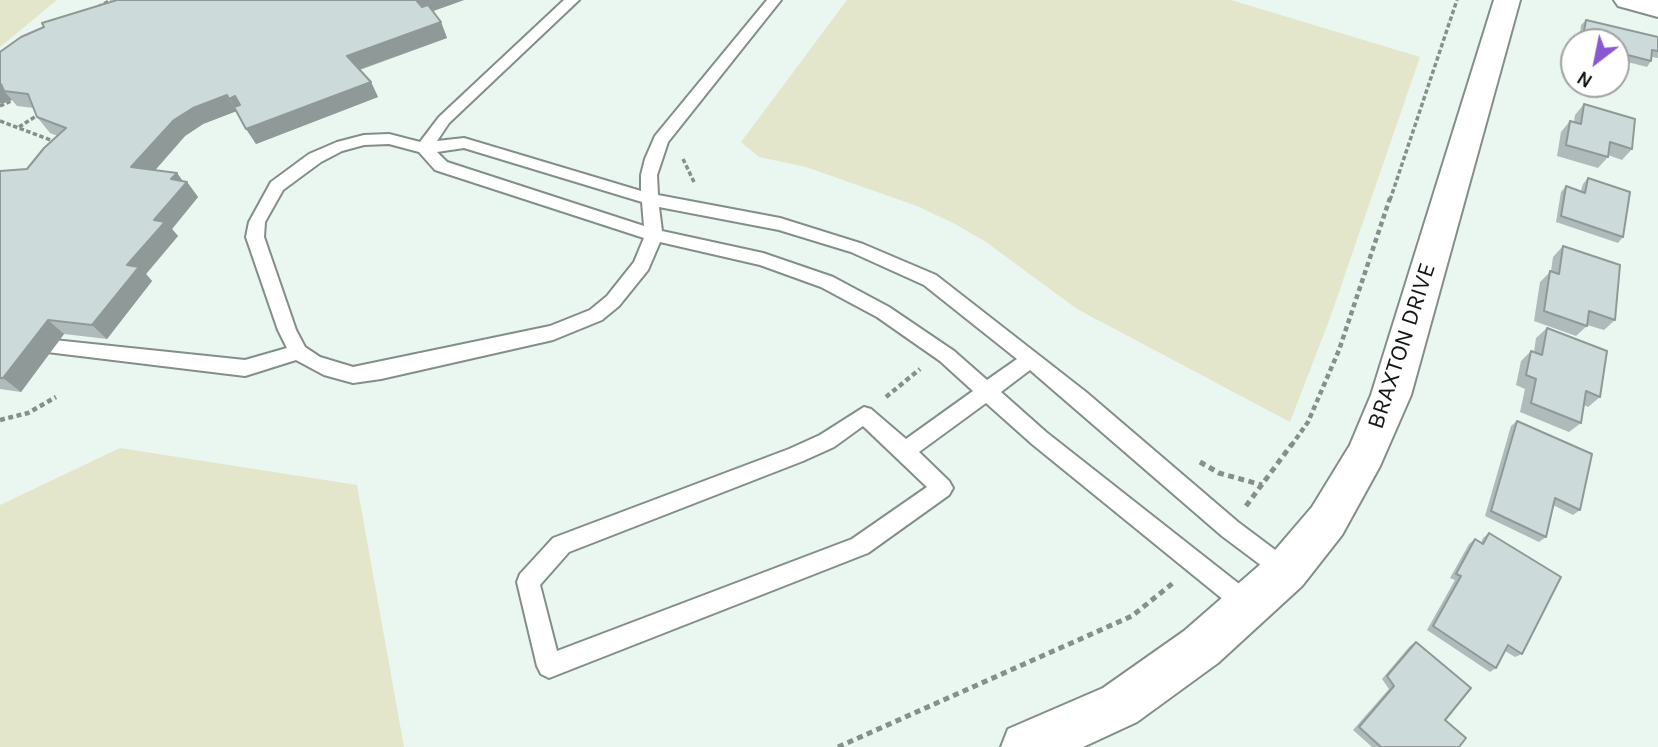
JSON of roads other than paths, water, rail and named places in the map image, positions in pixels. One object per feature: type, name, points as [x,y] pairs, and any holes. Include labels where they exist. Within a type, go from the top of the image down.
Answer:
[{"type":"street","name":"BRAXTON DRIVE","points":[[1026,747],[1120,705],[1201,647],[1286,571],[1326,521],[1366,454],[1391,395],[1507,0]]},
{"type":"street","points":[[1626,0],[1658,9]]},
{"type":"lane","points":[[424,148],[444,121],[572,0]]},
{"type":"lane","points":[[774,0],[661,139],[649,176],[650,199],[654,235],[642,265],[613,301],[596,315],[553,333],[353,375],[331,370],[298,352],[255,237],[257,222],[277,187],[292,173],[337,147],[364,140],[389,139],[424,148],[464,143],[650,199],[780,224],[858,248],[930,281],[1031,359],[1159,465],[1230,529],[1286,571]]},
{"type":"lane","points":[[424,148],[441,166],[654,235],[763,259],[827,282],[883,312],[947,356],[1039,438],[1249,606]]},
{"type":"lane","points":[[54,346],[245,369],[298,352]]},
{"type":"lane","points":[[905,451],[1031,359]]},
{"type":"lane","points":[[864,415],[905,451],[942,488],[860,546],[549,666],[528,582],[561,545],[796,455],[827,441],[864,415]]}]
